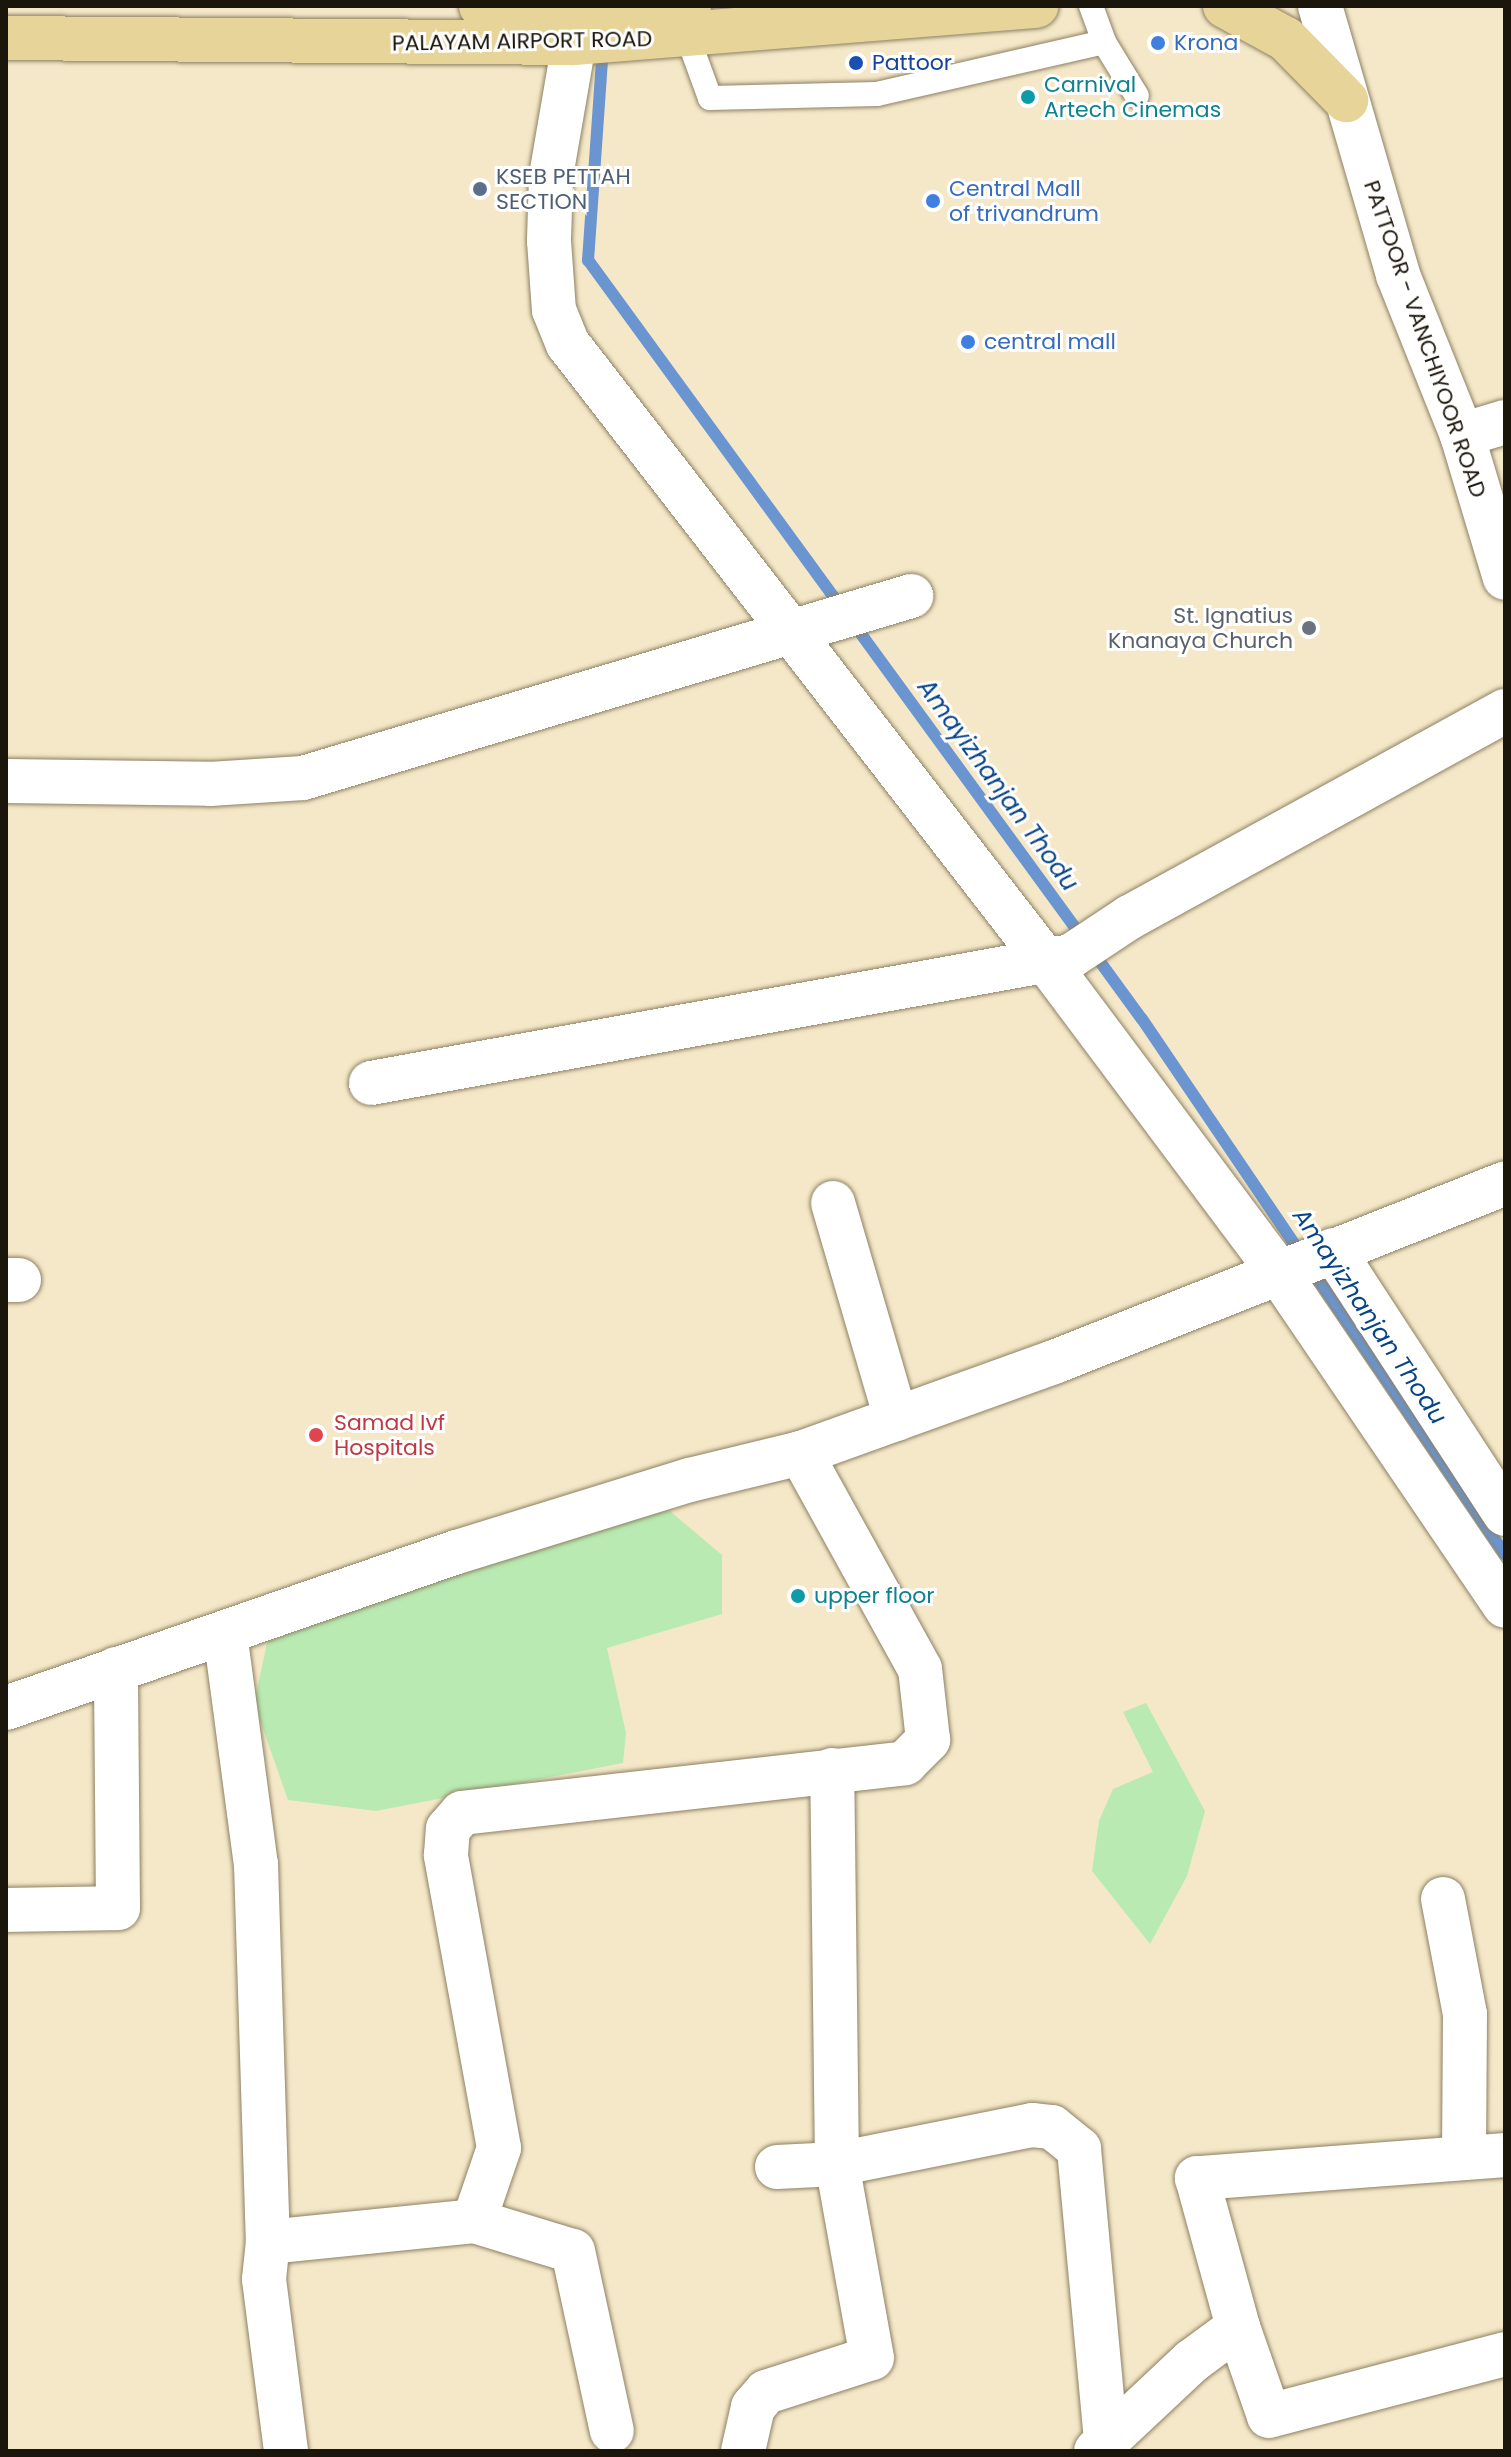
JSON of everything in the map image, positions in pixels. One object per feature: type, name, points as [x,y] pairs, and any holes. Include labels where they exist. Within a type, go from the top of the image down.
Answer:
[{"type":"main road","name":"PALAYAM AIRPORT ROAD","points":[[481,6],[571,22]]},
{"type":"main road","name":"PALAYAM AIRPORT ROAD","points":[[6,38],[1037,6]]},
{"type":"main road","points":[[1225,6],[1286,39],[1346,100]]},
{"type":"street","name":"PATTOOR - VANCHIYOOR ROAD","points":[[1320,6],[1398,275],[1462,435],[1503,571]]},
{"type":"street","points":[[571,22],[551,176],[554,310],[568,344],[791,629],[1058,958],[1276,1269],[1505,1606]]},
{"type":"street","points":[[1462,435],[1505,422]]},
{"type":"street","points":[[6,781],[210,784],[303,778],[791,629],[911,596]]},
{"type":"street","points":[[371,1083],[1058,958],[1505,711]]},
{"type":"street","points":[[6,1708],[457,1552],[690,1480],[801,1453],[1054,1362],[1276,1269],[1505,1183]]},
{"type":"street","points":[[833,1203],[896,1419]]},
{"type":"street","points":[[1333,1250],[1505,1514]]},
{"type":"street","points":[[474,2221],[499,2148],[446,1855],[448,1829],[462,1813],[905,1763],[928,1740],[920,1669],[801,1453]]},
{"type":"street","points":[[225,1633],[256,1864],[268,2242],[264,2279],[286,2451]]},
{"type":"street","points":[[6,1910],[118,1908],[116,1669]]},
{"type":"street","points":[[743,2451],[753,2407],[766,2392],[872,2358],[837,2164],[832,1770]]},
{"type":"street","points":[[1443,1899],[1465,2014],[1485,2156],[1197,2178],[1238,2327],[1269,2416],[1505,2354]]},
{"type":"street","points":[[777,2167],[837,2164],[1032,2125],[1052,2127],[1079,2149],[1101,2444]]},
{"type":"street","points":[[268,2242],[474,2221],[573,2251],[612,2431]]},
{"type":"street","points":[[1101,2444],[1238,2327]]},
{"type":"lane","points":[[1091,6],[1104,42],[1137,96]]},
{"type":"lane","points":[[682,18],[710,98],[877,94],[1104,42]]},
{"type":"green space","points":[[658,1501],[722,1555],[722,1614],[607,1648],[626,1733],[623,1763],[376,1811],[288,1800],[254,1703],[269,1634]]},
{"type":"green space","points":[[1146,1703],[1205,1811],[1187,1876],[1150,1944],[1092,1871],[1099,1821],[1113,1789],[1153,1772],[1123,1712]]},
{"type":"waterway","name":"Amayizhanjan Thodu","points":[[603,46],[588,260],[842,608]]},
{"type":"waterway","name":"Amayizhanjan Thodu","points":[[853,623],[1142,1019],[1301,1254]]},
{"type":"waterway","name":"Amayizhanjan Thodu","points":[[1311,1269],[1505,1554]]},
{"type":"place","name":"Krona","points":[[1158,43]]},
{"type":"place","name":"Pattoor","points":[[856,63]]},
{"type":"place","name":"Carnival Artech Cinemas","points":[[1028,97]]},
{"type":"place","name":"KSEB PETTAH SECTION","points":[[480,189]]},
{"type":"place","name":"Central Mall of trivandrum","points":[[933,201]]},
{"type":"place","name":"central mall","points":[[968,342]]},
{"type":"place","name":"St. Ignatius Knanaya Church","points":[[1309,628]]},
{"type":"place","name":"Samad Ivf Hospitals","points":[[316,1435]]},
{"type":"place","name":"upper floor","points":[[798,1596]]}]
